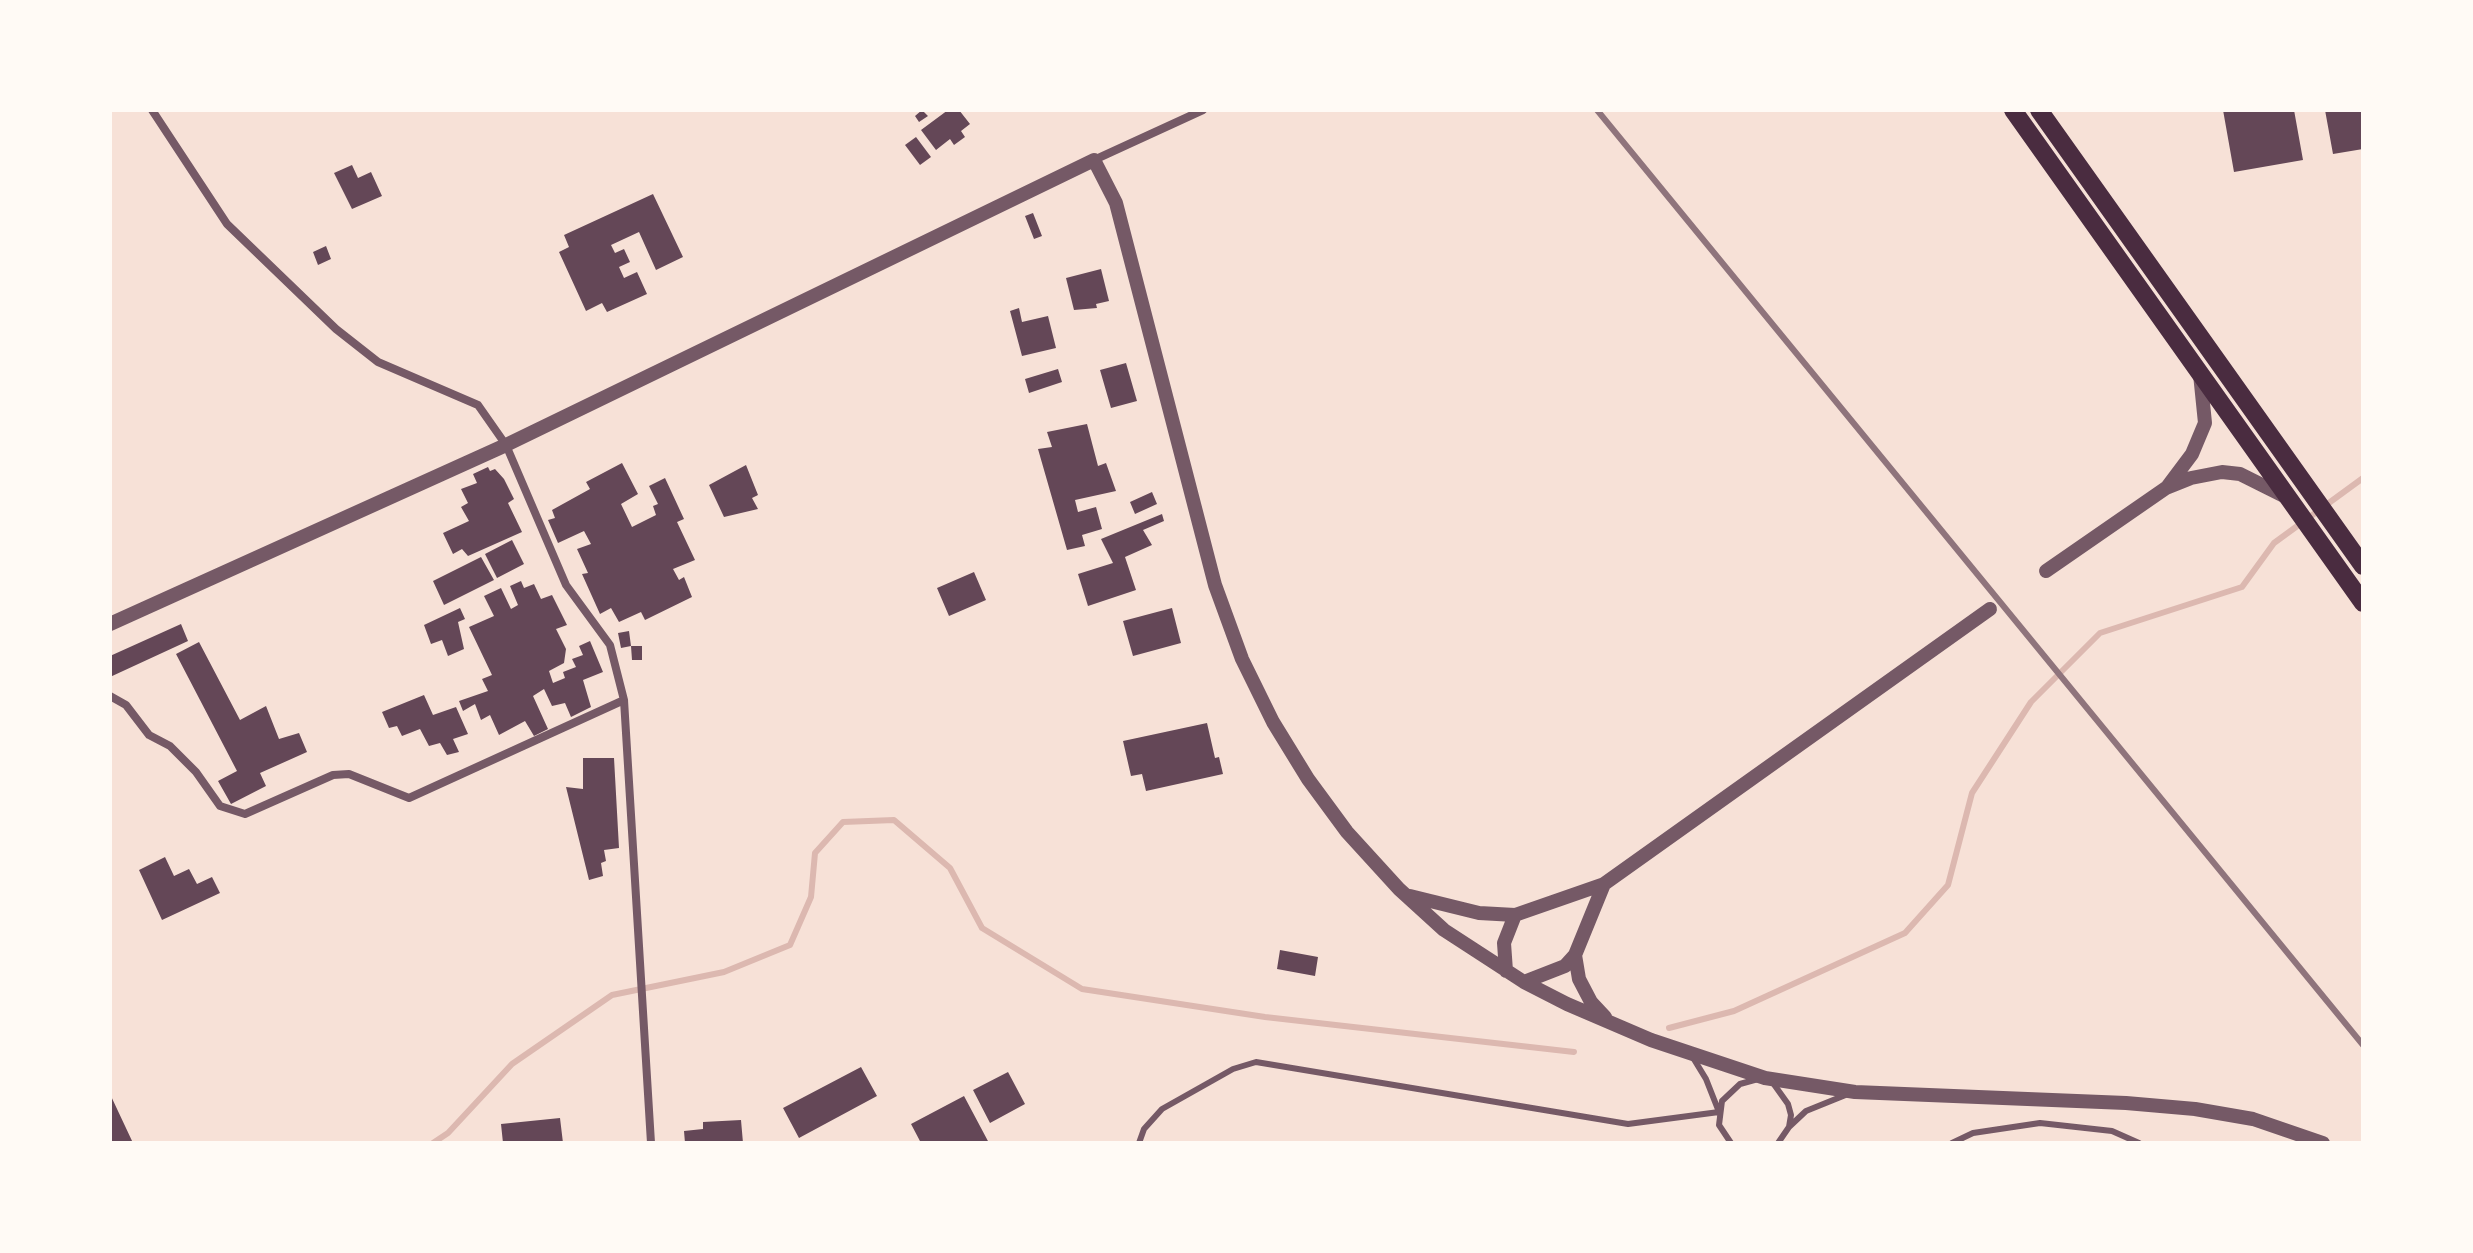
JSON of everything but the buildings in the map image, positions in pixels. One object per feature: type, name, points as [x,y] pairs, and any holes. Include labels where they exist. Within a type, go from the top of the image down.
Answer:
[{"type":"main road","points":[[2013,110],[2363,603]]},
{"type":"main road","points":[[2039,110],[2363,566]]},
{"type":"street","points":[[152,110],[227,224],[336,329],[378,362],[478,405],[506,445],[566,585],[610,645],[624,700],[651,1143]]},
{"type":"street","points":[[110,624],[506,445],[1203,110]]},
{"type":"street","points":[[1094,160],[1116,203],[1215,585],[1242,659],[1273,722],[1308,779],[1347,832],[1405,895],[1444,930],[1524,982],[1611,1023],[1767,1078],[1855,1092],[2126,1103],[2195,1109],[2253,1119],[2323,1143]]},
{"type":"street","points":[[2166,488],[2192,454],[2205,423],[2200,370]]},
{"type":"street","points":[[2046,571],[2166,488],[2207,473],[2222,472],[2254,478],[2296,506]]},
{"type":"street","points":[[1405,895],[1479,913],[1515,915],[1604,884],[1990,609]]},
{"type":"street","points":[[110,696],[126,705],[149,735],[170,746],[196,772],[220,806],[245,814],[333,775],[349,774],[409,798],[624,700]]},
{"type":"street","points":[[1524,982],[1556,971],[1575,955],[1604,884]]},
{"type":"street","points":[[1506,971],[1504,943],[1515,915]]},
{"type":"street","points":[[1575,955],[1579,979],[1591,1002],[1611,1023]]},
{"type":"lane","points":[[1690,1053],[1706,1079],[1719,1112],[1719,1125],[1731,1143]]},
{"type":"lane","points":[[1139,1143],[1144,1129],[1162,1109],[1233,1069],[1256,1062],[1628,1124],[1719,1112]]},
{"type":"lane","points":[[1719,1112],[1729,1090],[1767,1078],[1788,1104],[1789,1127]]},
{"type":"lane","points":[[1778,1143],[1806,1111],[1855,1092]]},
{"type":"lane","points":[[1952,1143],[1973,1133],[2040,1123],[2112,1131],[2139,1143]]},
{"type":"waterway","points":[[1669,1028],[1734,1011],[1905,933],[1948,885],[1972,793],[2031,702],[2100,633],[2242,587],[2274,543],[2363,478]]},
{"type":"waterway","points":[[433,1143],[448,1133],[512,1064],[612,995],[724,972],[790,945],[811,897],[815,853],[843,822],[894,820],[950,868],[982,928],[1082,989],[1265,1017],[1574,1052]]},
{"type":"railway","points":[[1597,110],[2363,1045]]}]
